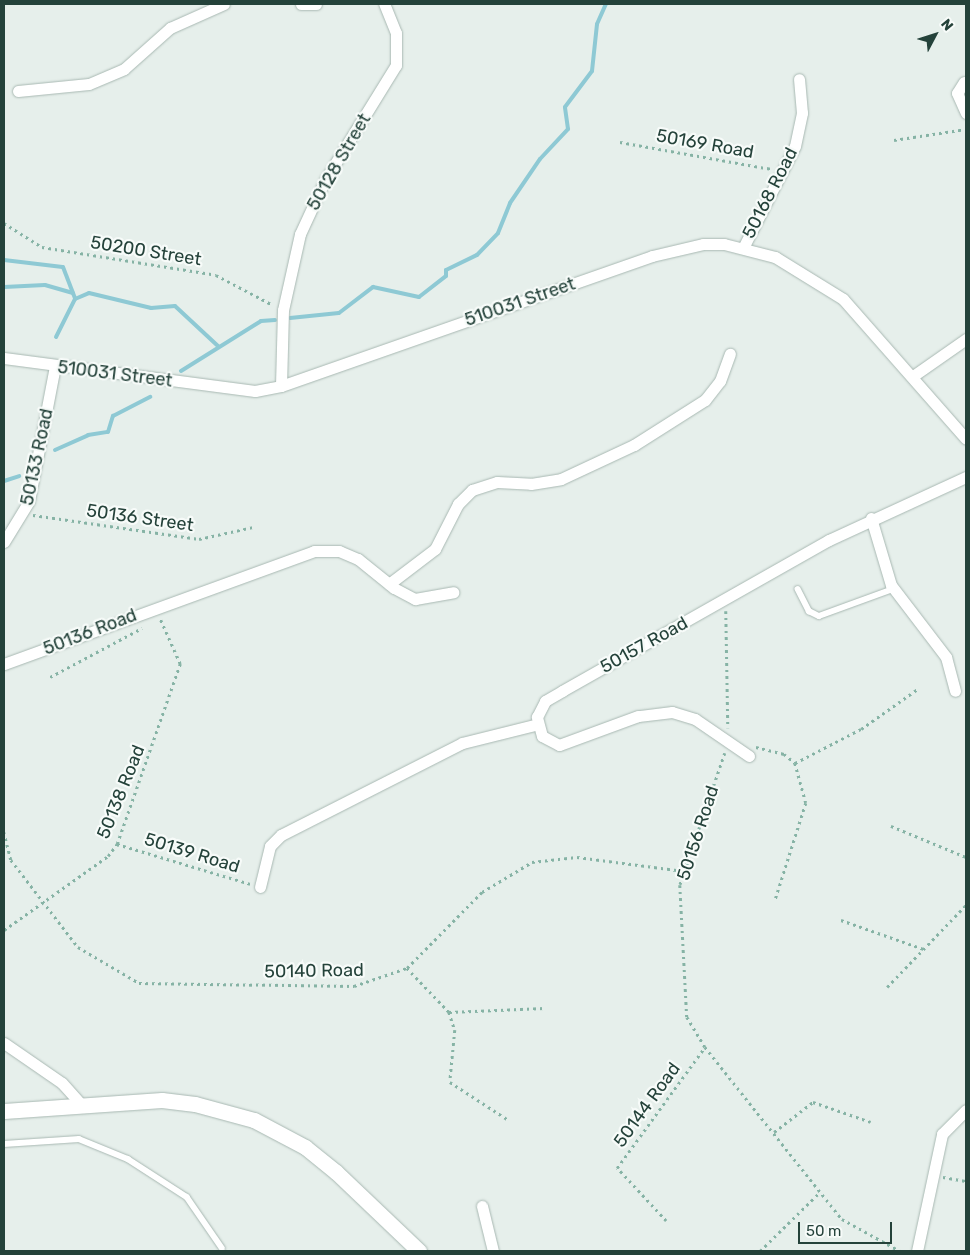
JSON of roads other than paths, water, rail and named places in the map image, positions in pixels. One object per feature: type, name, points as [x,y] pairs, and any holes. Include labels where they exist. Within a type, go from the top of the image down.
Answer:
[{"type":"street","points":[[18,92],[89,84],[124,68],[170,28],[224,4]]},
{"type":"street","points":[[301,4],[316,4]]},
{"type":"street","name":"50128 Street","points":[[281,386],[283,310],[300,234],[325,180],[396,65],[396,33],[384,4]]},
{"type":"street","name":"50168 Road","points":[[743,248],[750,229],[785,171],[800,128],[800,79]]},
{"type":"street","points":[[964,82],[957,93],[966,113]]},
{"type":"street","name":"510031 Street","points":[[4,358],[255,390],[281,386],[676,248],[703,244],[743,248],[799,270],[842,299],[913,376],[966,439]]},
{"type":"street","points":[[913,376],[966,339]]},
{"type":"street","points":[[389,584],[435,549],[458,504],[472,490],[496,482],[532,484],[561,479],[634,445],[704,400],[720,381],[730,354]]},
{"type":"street","name":"50133 Road","points":[[4,542],[24,514],[55,366]]},
{"type":"street","points":[[955,690],[946,656],[893,588],[871,518],[966,477]]},
{"type":"street","name":"50157 Road","points":[[538,724],[539,709],[562,691],[871,518]]},
{"type":"street","name":"50136 Road","points":[[4,664],[290,557],[327,549],[358,559],[389,584],[415,599],[453,592]]},
{"type":"street","points":[[260,887],[270,846],[281,835],[462,743],[538,724],[542,736],[559,745],[638,716],[672,712],[695,719],[749,756]]},
{"type":"street","points":[[4,1043],[62,1083],[80,1103]]},
{"type":"street","points":[[4,1111],[80,1103],[162,1100],[195,1104],[254,1120],[305,1147],[336,1172],[419,1251]]},
{"type":"street","points":[[917,1251],[936,1176],[942,1134],[966,1110]]},
{"type":"street","points":[[482,1206],[492,1251]]},
{"type":"lane","points":[[798,589],[810,611],[819,616],[893,588]]},
{"type":"lane","points":[[4,1144],[79,1139],[128,1159],[187,1197],[222,1248]]},
{"type":"waterway","points":[[290,318],[339,313],[373,287],[419,297],[446,276],[446,270],[477,255],[498,233],[510,203],[540,159],[568,129],[565,107],[592,71],[597,24],[606,4]]},
{"type":"waterway","points":[[4,260],[63,267],[75,299]]},
{"type":"waterway","points":[[4,287],[45,285],[73,293]]},
{"type":"waterway","points":[[56,337],[75,299],[89,293],[151,308],[175,306],[218,346]]},
{"type":"waterway","points":[[181,371],[261,321],[275,320]]},
{"type":"waterway","points":[[55,450],[88,435],[108,432],[113,416],[150,397]]},
{"type":"waterway","points":[[4,481],[19,476]]}]
